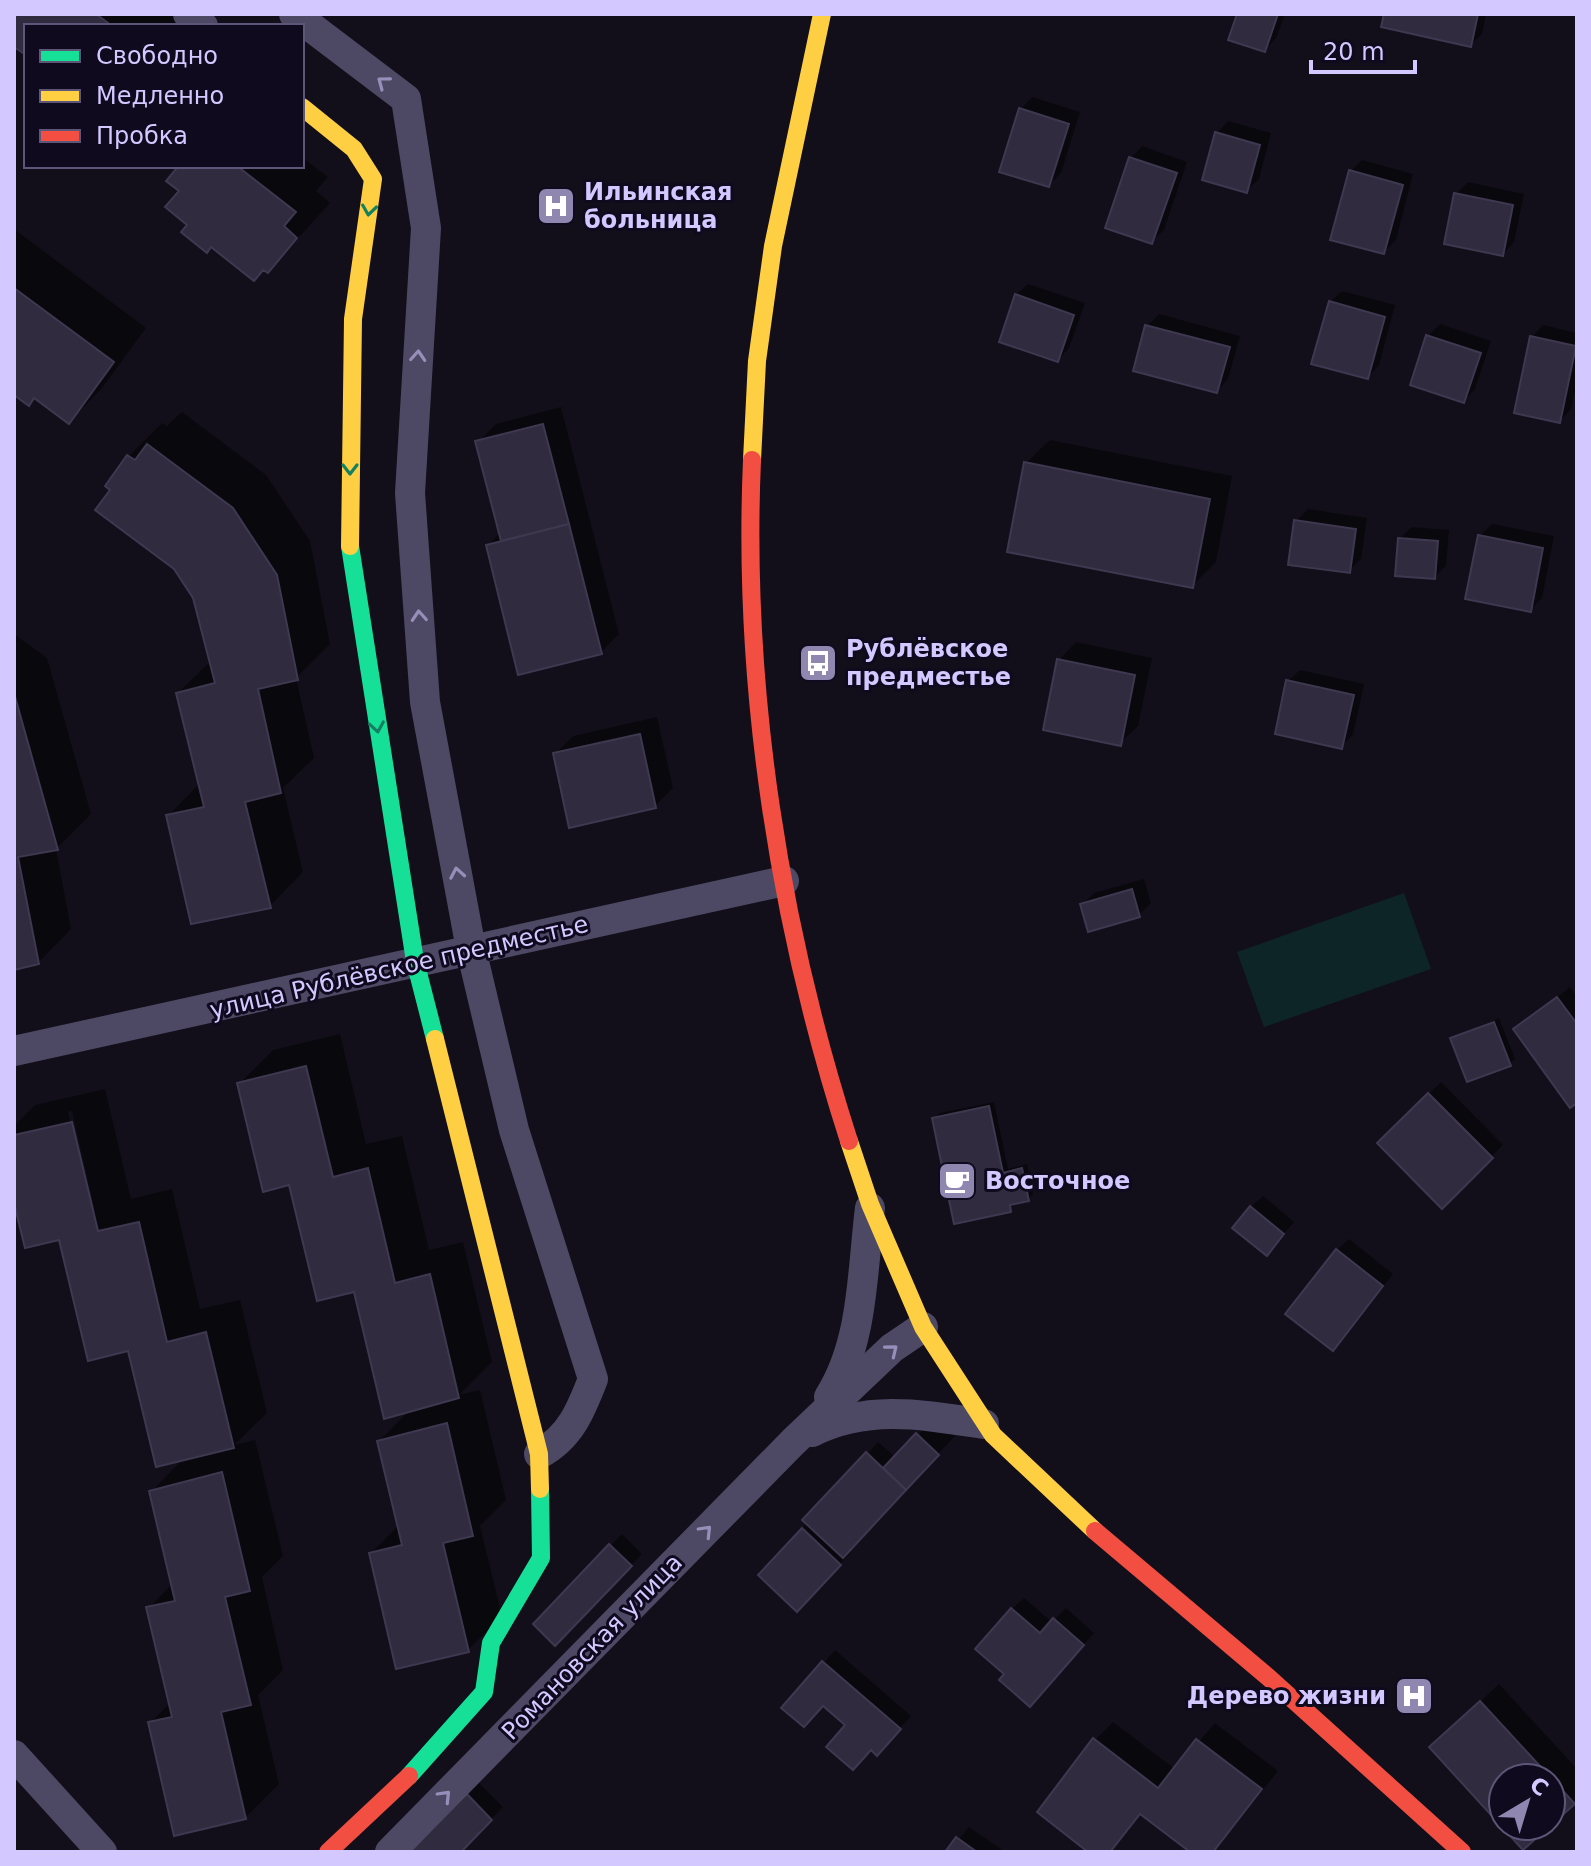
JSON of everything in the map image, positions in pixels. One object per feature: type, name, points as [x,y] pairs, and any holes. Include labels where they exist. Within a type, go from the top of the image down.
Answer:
[{"type":"street","points":[[294,14],[406,99],[418,163],[426,228],[410,493],[425,702],[471,949],[514,1130],[593,1379],[578,1418],[555,1446],[539,1454]]},
{"type":"street","points":[[822,14],[773,246],[757,361],[749,531],[756,667],[784,881],[836,1099],[870,1204],[923,1327],[984,1424],[1070,1509],[1268,1677],[1462,1852]]},
{"type":"street","points":[[304,109],[354,149],[373,179],[353,319],[350,562],[415,961],[539,1454],[541,1558],[491,1643],[484,1692],[393,1794],[328,1852]]},
{"type":"street","points":[[373,179],[418,163]]},
{"type":"street","name":"улица Рублёвское предместье","points":[[14,1051],[784,881]]},
{"type":"street","name":"Романовская улица","points":[[793,1442],[826,1402],[850,1357],[870,1204]]},
{"type":"street","name":"Романовская улица","points":[[390,1852],[793,1442],[892,1348],[923,1327]]},
{"type":"street","name":"Романовская улица","points":[[793,1442],[832,1422],[867,1414],[906,1412],[984,1424]]},
{"type":"street","points":[[14,1755],[102,1852]]},
{"type":"green space","points":[[1404,893],[1431,969],[1264,1027],[1237,952]]},
{"type":"building","points":[[14,14],[96,14],[109,24],[24,24],[24,54],[14,47]]},
{"type":"building","points":[[1237,14],[1278,14],[1265,52],[1228,40]]},
{"type":"building","points":[[1384,14],[1478,14],[1471,47],[1381,27]]},
{"type":"building","points":[[1019,108],[1069,124],[1049,187],[999,172]]},
{"type":"building","points":[[1215,132],[1260,145],[1247,193],[1202,180]]},
{"type":"building","points":[[1129,157],[1177,173],[1152,244],[1105,228]]},
{"type":"building","points":[[240,168],[296,212],[284,226],[297,238],[268,273],[263,270],[254,281],[211,247],[207,253],[181,232],[187,225],[165,207],[179,191],[166,181],[176,169]]},
{"type":"building","points":[[1349,170],[1403,185],[1384,254],[1330,240]]},
{"type":"building","points":[[1454,193],[1513,205],[1503,256],[1444,244]]},
{"type":"building","points":[[14,288],[114,362],[69,424],[34,398],[29,406],[14,395]]},
{"type":"building","points":[[1015,294],[1074,315],[1058,362],[999,342]]},
{"type":"building","points":[[1329,301],[1385,317],[1368,379],[1311,364]]},
{"type":"building","points":[[1145,325],[1230,347],[1217,393],[1133,371]]},
{"type":"building","points":[[1426,335],[1481,353],[1464,403],[1410,385]]},
{"type":"building","points":[[1530,336],[1576,346],[1560,423],[1514,413]]},
{"type":"building","points":[[543,424],[569,524],[501,541],[475,441]]},
{"type":"building","points":[[147,444],[233,508],[277,575],[298,680],[258,689],[281,793],[245,802],[271,908],[191,924],[166,815],[204,807],[176,693],[215,683],[193,598],[174,569],[95,510],[110,490],[105,486],[127,455],[135,460]]},
{"type":"building","points":[[1024,462],[1210,499],[1193,588],[1007,552]]},
{"type":"building","points":[[1294,520],[1356,529],[1350,573],[1288,565]]},
{"type":"building","points":[[569,524],[602,654],[518,675],[486,545]]},
{"type":"building","points":[[1478,535],[1543,548],[1531,612],[1465,599]]},
{"type":"building","points":[[1398,538],[1438,541],[1435,579],[1395,576]]},
{"type":"building","points":[[1057,659],[1135,675],[1121,746],[1043,730]]},
{"type":"building","points":[[1286,680],[1354,695],[1342,749],[1275,734]]},
{"type":"building","points":[[14,693],[58,850],[18,857],[39,964],[14,970]]},
{"type":"building","points":[[640,734],[656,808],[569,828],[553,753]]},
{"type":"building","points":[[1132,889],[1140,917],[1088,932],[1080,904]]},
{"type":"building","points":[[1557,997],[1577,1024],[1577,1103],[1570,1108],[1513,1029]]},
{"type":"building","points":[[1494,1022],[1511,1066],[1467,1082],[1450,1038]]},
{"type":"building","points":[[306,1066],[333,1177],[368,1168],[395,1283],[430,1274],[459,1398],[384,1419],[354,1292],[317,1301],[289,1185],[263,1192],[237,1083]]},
{"type":"building","points":[[1428,1093],[1493,1158],[1442,1209],[1377,1143]]},
{"type":"building","points":[[989,1106],[1003,1173],[1022,1168],[1029,1201],[1010,1205],[1011,1212],[954,1224],[932,1118]]},
{"type":"building","points":[[72,1122],[98,1231],[139,1222],[167,1342],[206,1332],[234,1448],[156,1467],[128,1351],[88,1361],[59,1240],[25,1248],[14,1203],[14,1135]]},
{"type":"building","points":[[1250,1206],[1284,1234],[1267,1256],[1232,1228]]},
{"type":"building","points":[[1336,1249],[1383,1286],[1333,1351],[1285,1314]]},
{"type":"building","points":[[447,1423],[473,1536],[443,1543],[469,1652],[396,1669],[369,1553],[402,1545],[377,1441]]},
{"type":"building","points":[[916,1433],[939,1455],[906,1490],[883,1468]]},
{"type":"building","points":[[866,1452],[906,1490],[843,1558],[802,1520]]},
{"type":"building","points":[[222,1472],[250,1591],[225,1597],[251,1705],[221,1712],[246,1819],[174,1836],[148,1722],[172,1717],[146,1607],[175,1601],[149,1491]]},
{"type":"building","points":[[802,1528],[841,1565],[797,1612],[758,1575]]},
{"type":"building","points":[[609,1544],[632,1566],[555,1646],[533,1624]]},
{"type":"building","points":[[1011,1608],[1040,1633],[1053,1618],[1084,1645],[1030,1707],[999,1680],[1004,1674],[975,1649]]},
{"type":"building","points":[[822,1661],[901,1729],[877,1756],[871,1750],[853,1770],[826,1747],[845,1725],[823,1706],[804,1727],[781,1708]]},
{"type":"building","points":[[1480,1701],[1536,1762],[1487,1762],[1487,1811],[1429,1747]]},
{"type":"building","points":[[1093,1738],[1158,1788],[1196,1739],[1262,1789],[1213,1852],[1190,1852],[1140,1814],[1110,1852],[1088,1852],[1037,1812]]},
{"type":"building","points":[[466,1793],[492,1820],[461,1852],[410,1852]]},
{"type":"building","points":[[1567,1795],[1575,1804],[1567,1811]]},
{"type":"building","points":[[956,1837],[977,1852],[945,1852]]},
{"type":"building","points":[[1516,1842],[1532,1842],[1523,1850]]},
{"type":"traffic: fast","points":[[350,546],[415,961],[435,1039]]},
{"type":"traffic: fast","points":[[409,1776],[484,1692],[491,1643],[541,1558],[540,1489]]},
{"type":"traffic: slow","points":[[752,460],[757,361],[773,246],[822,14]]},
{"type":"traffic: slow","points":[[304,109],[354,149],[373,179],[353,319],[350,546]]},
{"type":"traffic: slow","points":[[435,1039],[539,1454],[540,1489]]},
{"type":"traffic: slow","points":[[849,1141],[870,1204],[923,1327],[993,1435],[1095,1531]]},
{"type":"traffic: jam","points":[[752,460],[750,546],[753,632],[770,805],[803,975],[849,1141]]},
{"type":"traffic: jam","points":[[1095,1531],[1268,1677],[1462,1852]]},
{"type":"traffic: jam","points":[[328,1852],[409,1776]]},
{"type":"place","name":"Ильинская больница","points":[[556,206]]},
{"type":"place","name":"Рублёвское предместье","points":[[818,663]]},
{"type":"place","name":"Восточное","points":[[957,1181]]},
{"type":"place","name":"Дерево жизни","points":[[1414,1696]]}]
